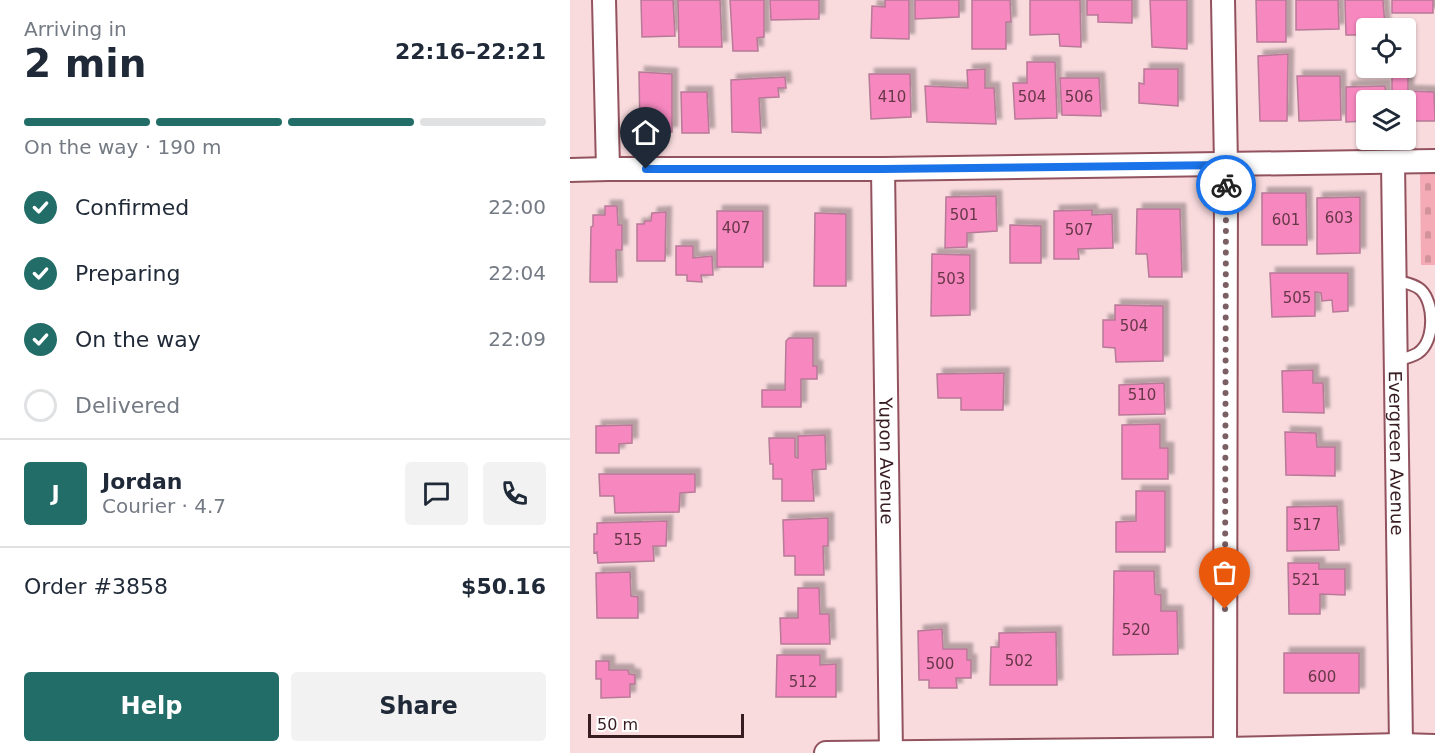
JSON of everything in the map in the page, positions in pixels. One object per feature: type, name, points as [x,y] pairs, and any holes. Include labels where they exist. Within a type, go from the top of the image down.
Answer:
[{"type":"street","points":[[604,0],[608,169]]},
{"type":"street","points":[[1223,0],[1226,165],[1225,751]]},
{"type":"street","points":[[570,170],[883,169],[1435,161]]},
{"type":"street","name":"Evergreen Avenue","points":[[1393,162],[1401,745]]},
{"type":"street","name":"Yupon Avenue","points":[[883,169],[891,753]]},
{"type":"street","points":[[826,753],[1225,751],[1401,745],[1435,746]]},
{"type":"lane","points":[[1394,280],[1420,288],[1431,302],[1434,321],[1431,338],[1420,352],[1395,361]]},
{"type":"green space","points":[[1420,173],[1435,173],[1435,265],[1421,265]]},
{"type":"building","points":[[641,0],[673,0],[675,36],[642,37]]},
{"type":"building","points":[[678,0],[720,0],[722,47],[679,47]]},
{"type":"building","points":[[730,0],[764,0],[764,37],[757,38],[758,51],[733,51]]},
{"type":"building","points":[[770,0],[819,0],[819,19],[771,20]]},
{"type":"building","points":[[885,0],[909,0],[909,39],[871,38],[872,6],[885,7]]},
{"type":"building","points":[[915,0],[959,0],[959,17],[915,19]]},
{"type":"building","points":[[972,0],[1010,0],[1011,22],[1006,22],[1006,49],[972,49]]},
{"type":"building","points":[[1030,0],[1080,0],[1081,47],[1060,46],[1059,34],[1030,35]]},
{"type":"building","points":[[1087,0],[1132,0],[1132,23],[1098,22],[1098,15],[1087,15]]},
{"type":"building","points":[[1150,0],[1187,0],[1187,49],[1152,47]]},
{"type":"building","points":[[1256,0],[1286,0],[1286,42],[1257,42]]},
{"type":"building","points":[[1296,0],[1338,0],[1339,29],[1296,30]]},
{"type":"building","points":[[1345,0],[1383,0],[1384,18],[1356,18],[1356,35],[1346,35]]},
{"type":"building","points":[[1392,0],[1433,0],[1433,13],[1392,13]]},
{"type":"building","points":[[1288,54],[1287,121],[1260,121],[1258,56]]},
{"type":"building","points":[[1027,62],[1055,62],[1057,118],[1015,119],[1013,83],[1027,83]]},
{"type":"building","points":[[985,69],[985,88],[994,88],[996,124],[927,122],[925,86],[968,88],[967,70]]},
{"type":"building","points":[[1144,69],[1178,69],[1178,106],[1139,103],[1139,83],[1144,84]]},
{"type":"building","points":[[639,72],[672,74],[672,132],[640,132]]},
{"type":"building","points":[[869,74],[910,74],[911,117],[871,119]]},
{"type":"building","points":[[1297,76],[1340,76],[1341,120],[1299,121]]},
{"type":"building","points":[[785,77],[786,88],[778,88],[779,97],[759,98],[761,133],[732,132],[731,80]]},
{"type":"building","points":[[1060,78],[1099,78],[1101,116],[1062,115]]},
{"type":"building","points":[[1392,78],[1408,78],[1408,90],[1392,90]]},
{"type":"building","points":[[1385,86],[1385,90],[1356,90],[1356,122],[1346,122],[1346,87]]},
{"type":"building","points":[[1416,91],[1434,92],[1435,121],[1416,121]]},
{"type":"building","points":[[681,92],[707,92],[709,133],[682,133]]},
{"type":"building","points":[[1262,193],[1306,193],[1307,245],[1262,245]]},
{"type":"building","points":[[996,196],[997,231],[967,233],[967,247],[945,248],[946,197]]},
{"type":"building","points":[[1360,197],[1360,253],[1317,254],[1317,198]]},
{"type":"building","points":[[605,206],[617,206],[618,225],[622,225],[622,250],[616,250],[617,282],[590,282],[593,215],[605,215]]},
{"type":"building","points":[[1137,209],[1180,209],[1182,277],[1149,277],[1147,254],[1136,254]]},
{"type":"building","points":[[1092,210],[1092,215],[1112,214],[1113,248],[1078,249],[1079,259],[1054,259],[1054,211]]},
{"type":"building","points":[[717,211],[763,211],[763,267],[717,267]]},
{"type":"building","points":[[666,212],[665,261],[637,261],[637,224],[651,221],[652,213]]},
{"type":"building","points":[[815,213],[846,214],[846,286],[814,286]]},
{"type":"building","points":[[1010,225],[1041,226],[1041,263],[1010,263]]},
{"type":"building","points":[[676,246],[693,246],[693,258],[712,256],[713,275],[701,275],[702,282],[687,281],[687,275],[676,275]]},
{"type":"building","points":[[932,254],[970,255],[970,315],[931,316]]},
{"type":"building","points":[[1270,273],[1348,273],[1348,311],[1333,312],[1332,300],[1322,301],[1321,293],[1315,292],[1315,316],[1272,317]]},
{"type":"building","points":[[1115,305],[1163,306],[1163,361],[1116,362],[1115,348],[1103,347],[1103,320],[1115,320]]},
{"type":"building","points":[[789,338],[813,338],[813,366],[817,366],[817,379],[801,379],[801,407],[762,407],[762,390],[785,390],[786,341]]},
{"type":"building","points":[[1313,370],[1313,383],[1323,383],[1324,413],[1283,412],[1282,371]]},
{"type":"building","points":[[1004,373],[1003,410],[961,410],[961,398],[938,398],[937,374]]},
{"type":"building","points":[[1164,383],[1165,414],[1119,415],[1119,385]]},
{"type":"building","points":[[1160,424],[1160,448],[1168,448],[1168,479],[1122,479],[1122,425]]},
{"type":"building","points":[[632,425],[632,443],[619,444],[619,453],[596,453],[596,426]]},
{"type":"building","points":[[1285,432],[1316,433],[1317,447],[1335,447],[1335,476],[1286,475]]},
{"type":"building","points":[[825,435],[826,469],[812,470],[814,501],[782,501],[782,479],[773,479],[769,438],[795,438],[795,457],[798,458],[798,436]]},
{"type":"building","points":[[599,474],[695,474],[695,492],[680,493],[679,512],[615,513],[614,496],[600,496]]},
{"type":"building","points":[[1136,491],[1165,491],[1165,552],[1116,552],[1116,522],[1136,521]]},
{"type":"building","points":[[1337,506],[1339,550],[1287,551],[1287,507]]},
{"type":"building","points":[[828,518],[828,546],[823,546],[824,575],[795,575],[795,556],[784,556],[783,520]]},
{"type":"building","points":[[667,521],[666,546],[653,546],[654,561],[598,563],[597,552],[594,553],[594,534],[597,534],[597,523]]},
{"type":"building","points":[[1288,563],[1319,563],[1319,569],[1345,569],[1345,595],[1320,594],[1320,614],[1289,614]]},
{"type":"building","points":[[1114,571],[1154,571],[1155,594],[1161,595],[1161,611],[1177,611],[1178,654],[1113,655]]},
{"type":"building","points":[[630,572],[631,596],[638,597],[638,618],[597,618],[596,573]]},
{"type":"building","points":[[798,588],[819,588],[820,614],[829,614],[830,644],[781,644],[780,618],[798,618]]},
{"type":"building","points":[[942,629],[943,649],[967,649],[967,660],[971,660],[971,678],[956,678],[957,688],[929,688],[929,680],[919,680],[918,631]]},
{"type":"building","points":[[1056,632],[1057,685],[990,685],[991,647],[999,647],[999,633]]},
{"type":"building","points":[[1284,653],[1359,653],[1359,693],[1284,693]]},
{"type":"building","points":[[777,655],[820,655],[820,665],[836,664],[836,697],[776,697]]},
{"type":"building","points":[[596,661],[609,661],[609,670],[628,670],[629,674],[635,675],[635,684],[630,684],[630,697],[601,698],[601,679],[596,679]]},
{"type":"way so far","points":[[1225,609],[1226,185]]},
{"type":"route","points":[[646,169],[1226,165],[1226,185]]}]
